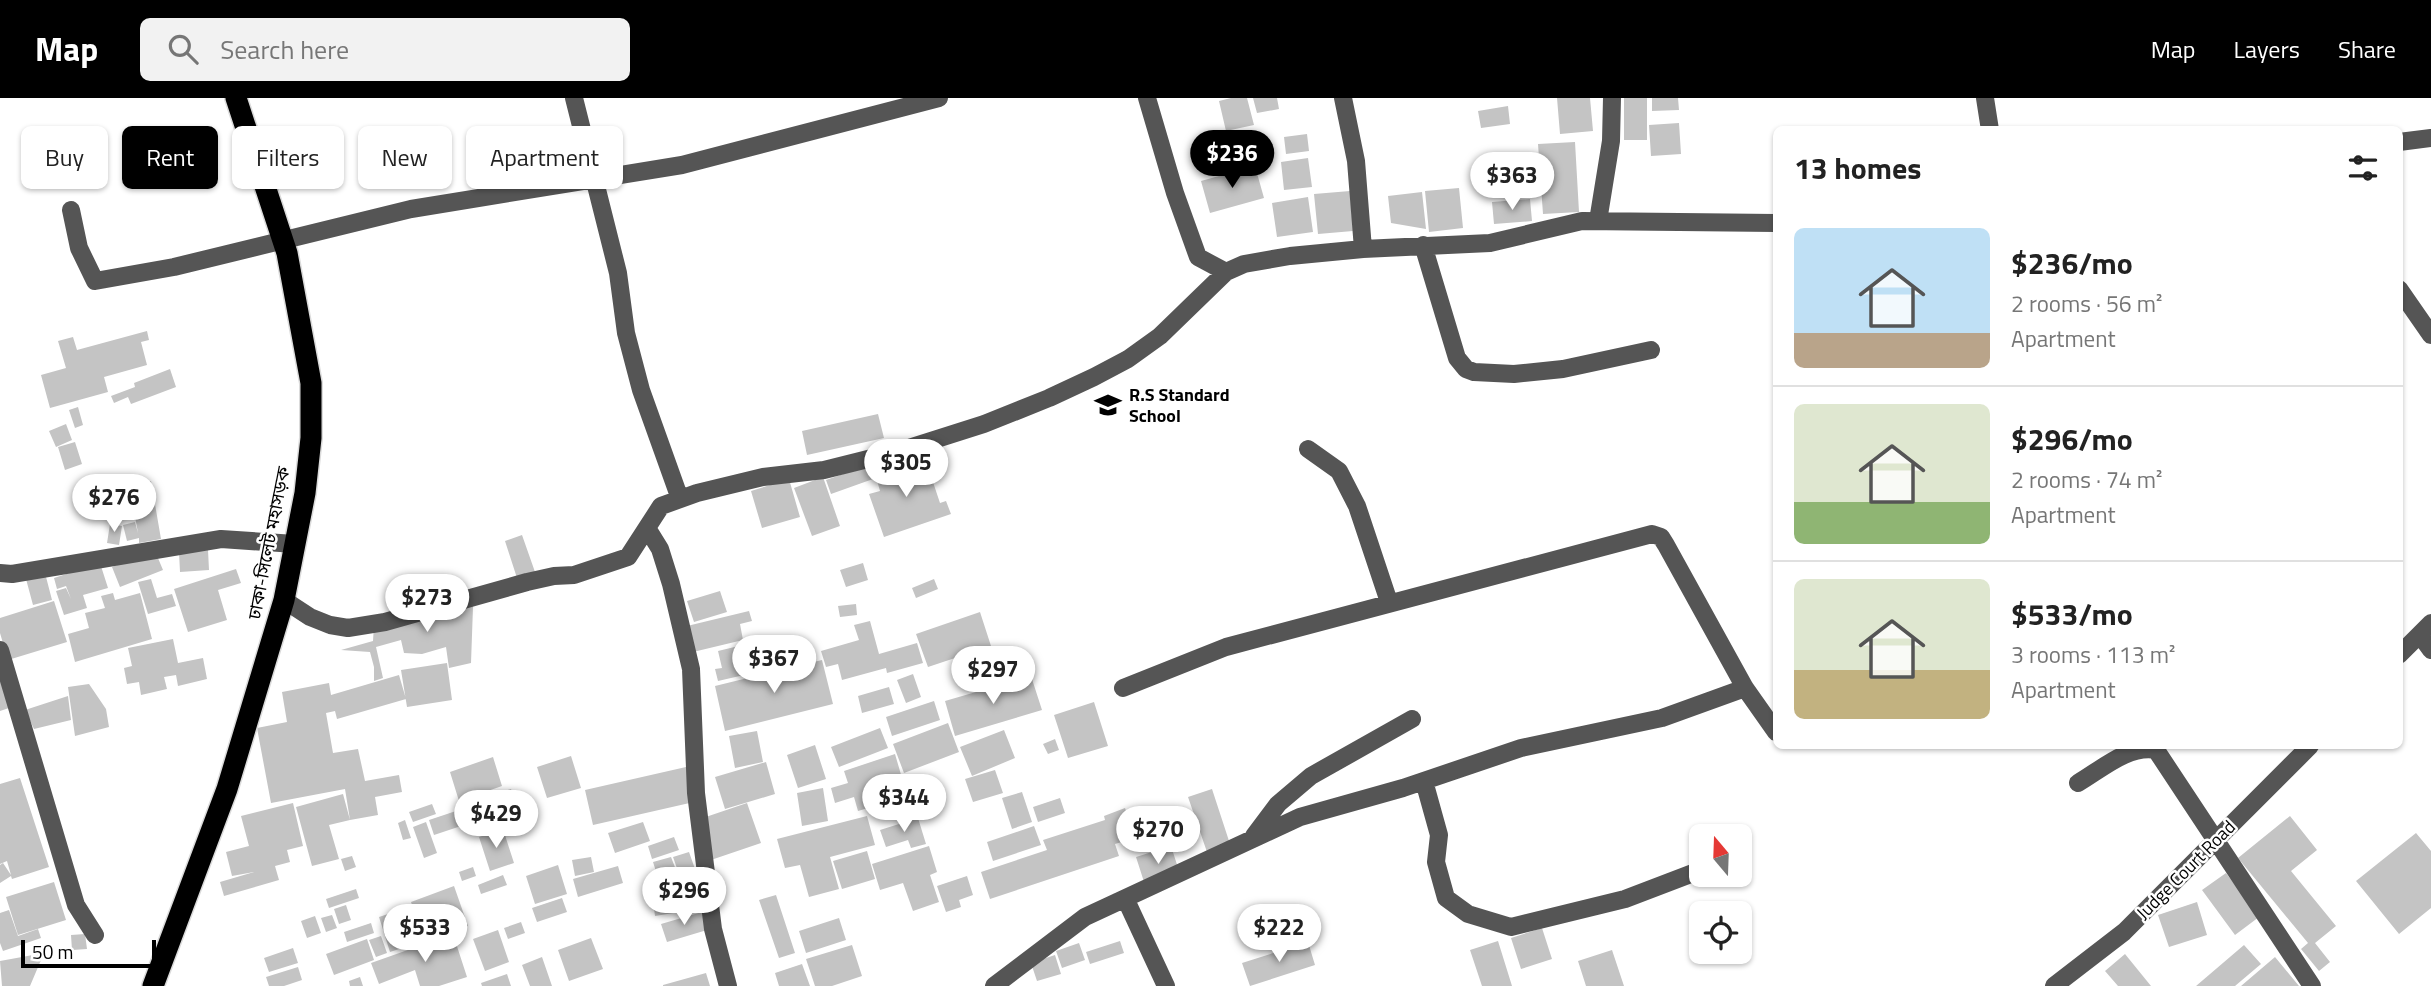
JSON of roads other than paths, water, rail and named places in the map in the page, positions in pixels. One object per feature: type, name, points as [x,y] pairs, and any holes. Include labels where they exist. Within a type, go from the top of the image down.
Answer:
[{"type":"highway","name":"ঢাকা-সিলেট মহাসড়ক","points":[[153,986],[227,789],[284,600],[305,493],[311,438],[310,383],[283,240],[236,98]]},
{"type":"street","points":[[574,98],[582,126]]},
{"type":"street","points":[[623,175],[682,165],[939,98]]},
{"type":"street","points":[[1147,98],[1175,194],[1198,257],[1226,272]]},
{"type":"street","points":[[1343,98],[1356,161],[1363,249]]},
{"type":"street","points":[[1598,221],[1611,141],[1612,98]]},
{"type":"street","points":[[1985,98],[1989,126]]},
{"type":"street","points":[[2403,142],[2431,138]]},
{"type":"street","points":[[71,210],[79,248],[95,281],[174,267],[411,209],[539,189]]},
{"type":"street","points":[[598,189],[618,273],[626,333],[680,499]]},
{"type":"street","points":[[284,600],[310,617],[330,625],[348,628],[386,622],[527,582],[574,575],[620,560],[628,557],[661,506],[763,477],[824,470],[896,452],[984,424],[1049,398],[1128,359],[1160,336],[1226,272],[1257,261],[1363,249],[1490,243],[1564,224],[1598,221],[1773,223]]},
{"type":"street","points":[[1423,245],[1457,358],[1466,369],[1474,372],[1514,374],[1563,369],[1651,350]]},
{"type":"street","points":[[2403,295],[2431,335]]},
{"type":"street","points":[[1308,449],[1339,471],[1357,506],[1389,602]]},
{"type":"street","points":[[647,528],[660,549],[671,584],[691,670],[696,793],[713,929],[728,986]]},
{"type":"street","points":[[1123,688],[1226,647],[1652,534],[1661,537],[1666,545],[1745,688],[1773,728]]},
{"type":"street","points":[[0,573],[221,539],[295,544]]},
{"type":"street","points":[[2403,651],[2425,629],[2431,650]]},
{"type":"street","points":[[0,650],[76,905],[95,935]]},
{"type":"street","points":[[994,986],[1085,917],[1300,817],[1424,781],[1521,748],[1661,718],[1745,688]]},
{"type":"street","points":[[1252,839],[1278,804],[1311,776],[1412,719]]},
{"type":"street","points":[[2078,783],[2126,754],[2140,749]]},
{"type":"street","points":[[2150,749],[2157,750],[2312,986]]},
{"type":"street","name":"Judge Court Road","points":[[2054,986],[2124,932],[2307,749]]},
{"type":"street","points":[[1424,781],[1439,835],[1436,862],[1446,898],[1468,914],[1511,927],[1625,899],[1689,875]]},
{"type":"street","points":[[1126,900],[1166,986]]},
{"type":"place","name":"R.S Standard School","points":[[1108,405]]}]
